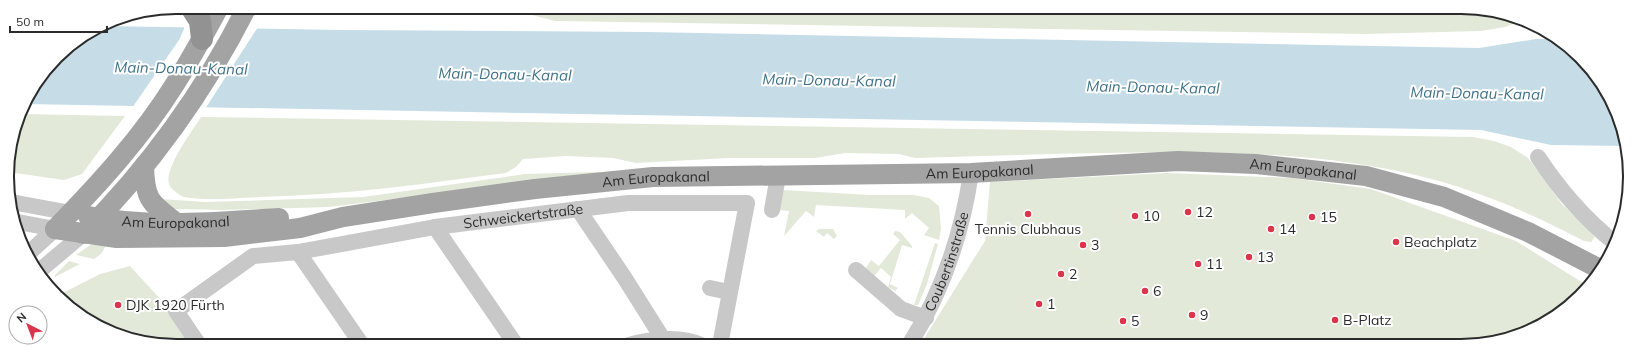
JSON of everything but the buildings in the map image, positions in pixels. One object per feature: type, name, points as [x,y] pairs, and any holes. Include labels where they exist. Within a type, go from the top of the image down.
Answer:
[{"type":"highway","points":[[196,14],[200,21],[202,39]]},
{"type":"main road","points":[[55,228],[124,154],[174,85],[215,14]]},
{"type":"main road","points":[[83,234],[99,218],[149,160],[198,92],[243,14]]},
{"type":"main road","points":[[149,160],[148,197],[154,205],[178,224]]},
{"type":"main road","name":"Am Europakanal","points":[[55,228],[83,234],[117,238],[224,237],[300,228],[342,217],[535,189],[653,177],[971,173],[1178,161],[1256,164],[1366,176],[1444,197],[1528,232],[1596,267]]},
{"type":"main road","name":"Am Europakanal","points":[[70,213],[125,222],[178,224],[299,217],[342,217]]},
{"type":"street","points":[[1538,157],[1549,174],[1593,225],[1611,240]]},
{"type":"street","name":"Coubertinstraße","points":[[913,339],[926,318],[961,227],[971,173]]},
{"type":"street","points":[[772,210],[778,176]]},
{"type":"street","name":"Am Europakanal","points":[[16,203],[70,213]]},
{"type":"street","name":"Schweickertstraße","points":[[196,339],[176,311],[253,256],[298,252],[436,227],[628,203],[747,203],[721,339]]},
{"type":"street","points":[[578,209],[624,277],[663,339]]},
{"type":"street","name":"Am Europakanal","points":[[21,222],[55,228]]},
{"type":"street","points":[[436,227],[513,339]]},
{"type":"street","points":[[32,250],[55,228]]},
{"type":"street","points":[[42,268],[83,234]]},
{"type":"street","points":[[298,252],[359,339]]},
{"type":"street","points":[[856,270],[901,309],[926,318]]},
{"type":"street","points":[[710,288],[729,292]]},
{"type":"green space","points":[[528,14],[1471,14],[1492,17],[1514,23],[1505,27],[1481,31],[1366,34],[555,21]]},
{"type":"green space","points":[[26,114],[125,116],[82,174],[64,180],[14,173],[17,145]]},
{"type":"green space","points":[[201,117],[1473,137],[1494,141],[1511,147],[1528,158],[1562,204],[1595,237],[1591,242],[1584,241],[1529,214],[1492,199],[1435,180],[1394,170],[1312,158],[1229,153],[1187,152],[1033,154],[915,158],[899,154],[845,153],[815,158],[729,158],[636,163],[613,158],[566,156],[523,159],[516,167],[506,173],[383,188],[291,196],[211,199],[184,197],[170,186],[168,180],[170,171],[179,151]]},
{"type":"green space","points":[[601,173],[329,207],[224,210],[174,209],[160,199],[205,202],[363,197],[525,174]]},
{"type":"green space","points":[[1168,173],[1292,178],[1371,189],[1516,241],[1584,283],[1568,299],[1551,312],[1523,327],[1492,336],[1471,339],[924,339],[985,241],[990,182]]},
{"type":"green space","points":[[783,190],[871,195],[914,195],[929,198],[939,206],[941,229],[939,240],[924,235],[929,228],[912,213],[905,219],[905,210],[816,205],[814,217],[806,211],[784,236],[789,211],[779,210]]},
{"type":"green space","points":[[819,229],[833,229],[837,236],[834,239],[827,233],[824,237],[816,231]]},
{"type":"green space","points":[[895,231],[900,232],[912,248],[902,245],[890,284],[898,288],[895,291],[888,287],[891,277],[881,268],[874,276],[866,268],[871,260],[879,266],[900,240],[893,234]]},
{"type":"green space","points":[[935,243],[938,244],[927,284],[918,305],[914,305]]},
{"type":"green space","points":[[107,244],[101,254],[94,259],[76,255],[90,245]]},
{"type":"green space","points":[[69,261],[80,264],[55,277],[55,275]]},
{"type":"green space","name":"DJK 1920 Fürth","points":[[130,266],[175,315],[190,339],[155,338],[114,327],[86,312],[63,293],[100,274]]},
{"type":"water","name":"Main-Donau-Kanal","points":[[114,26],[343,30],[647,32],[1479,48],[1536,39],[1547,39],[1568,54],[1583,69],[1596,86],[1611,114],[1620,146],[1551,145],[1481,130],[31,104],[41,86],[54,69],[69,54],[86,41]]},
{"type":"pier","points":[[184,25],[258,27],[205,109],[132,108],[179,40],[184,29]]},
{"type":"place","name":"12","points":[[1188,212]]},
{"type":"place","name":"Tennis Clubhaus","points":[[1028,214]]},
{"type":"place","name":"10","points":[[1135,216]]},
{"type":"place","name":"15","points":[[1312,217]]},
{"type":"place","name":"14","points":[[1271,229]]},
{"type":"place","name":"Beachplatz","points":[[1396,242]]},
{"type":"place","name":"3","points":[[1083,245]]},
{"type":"place","name":"13","points":[[1249,257]]},
{"type":"place","name":"11","points":[[1198,264]]},
{"type":"place","name":"2","points":[[1061,274]]},
{"type":"place","name":"6","points":[[1145,291]]},
{"type":"place","name":"1","points":[[1039,304]]},
{"type":"place","name":"DJK 1920 Fürth","points":[[118,305]]},
{"type":"place","name":"9","points":[[1192,315]]},
{"type":"place","name":"B-Platz","points":[[1335,320]]},
{"type":"place","name":"5","points":[[1123,321]]}]
